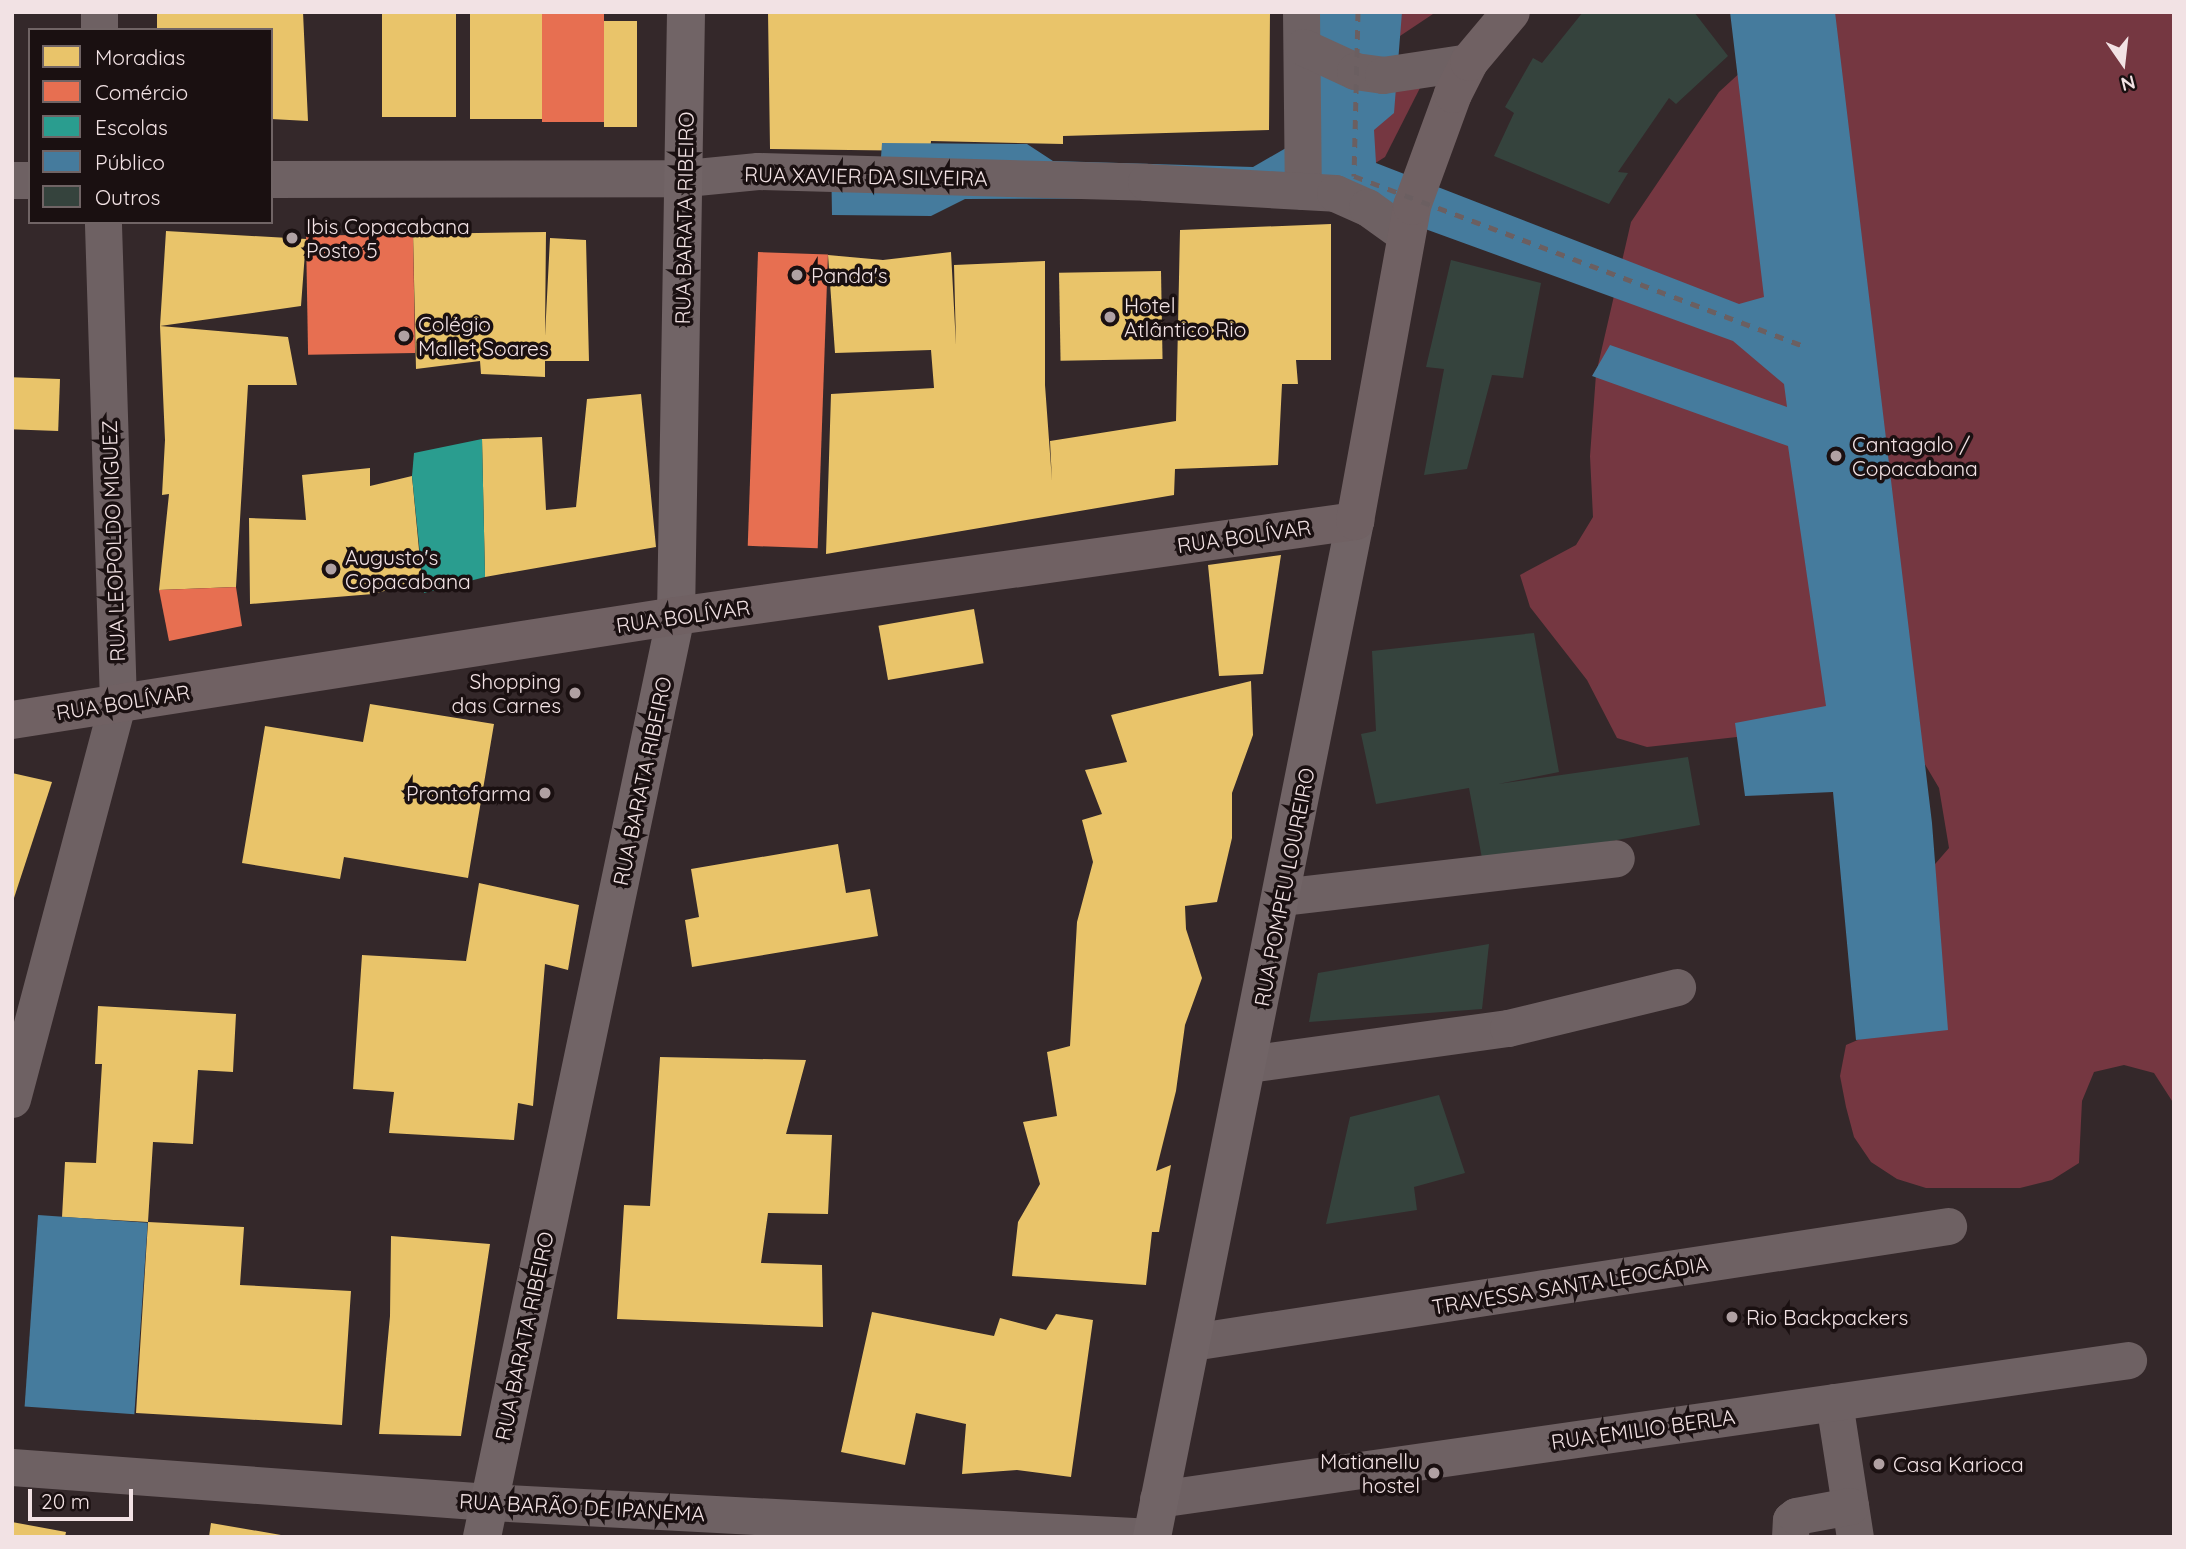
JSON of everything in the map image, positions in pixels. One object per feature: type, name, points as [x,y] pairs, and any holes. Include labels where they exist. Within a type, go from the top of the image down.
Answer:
[{"type":"main road","name":"RUA BARATA RIBEIRO","points":[[486,1519],[676,616],[686,178],[685,12]]},
{"type":"main road","name":"RUA POMPEU LOUREIRO","points":[[1152,1537],[1355,521],[1406,235],[1433,140],[1469,62],[1511,12]]},
{"type":"main road","name":"RUA BOLÍVAR","points":[[12,720],[676,616],[1355,521]]},
{"type":"street","points":[[1302,30],[1356,71],[1383,75],[1469,62]]},
{"type":"street","points":[[1302,30],[1303,191]]},
{"type":"street","name":"RUA XAVIER DA SILVEIRA","points":[[273,179],[686,178],[758,171],[862,171],[1303,191],[1348,196],[1406,235]]},
{"type":"street","name":"RUA LEOPOLDO MIGUEZ","points":[[12,1099],[118,702],[103,224]]},
{"type":"street","points":[[1281,897],[1616,858]]},
{"type":"street","points":[[1248,1064],[1508,1028],[1676,987]]},
{"type":"street","name":"TRAVESSA SANTA LEOCÁDIA","points":[[1192,1342],[1948,1226]]},
{"type":"street","name":"RUA EMILIO BERLA","points":[[1158,1499],[2128,1360]]},
{"type":"street","points":[[1790,1537],[1791,1520],[1796,1516],[1853,1521],[1834,1402]]},
{"type":"street","name":"RUA BARÃO DE IPANEMA","points":[[12,1467],[486,1519],[1152,1537]]},
{"type":"shaded area","points":[[1313,12],[1436,12],[1391,42]]},
{"type":"shaded area","points":[[1806,12],[2174,12],[2174,1104],[2154,1073],[2124,1065],[2094,1072],[2082,1101],[2079,1163],[2052,1180],[2020,1188],[1926,1188],[1897,1179],[1871,1162],[1854,1137],[1846,1107],[1840,1076],[1846,1045],[1874,1033],[1929,871],[1949,848],[1939,788],[1923,761],[1737,737],[1647,747],[1617,738],[1587,680],[1530,607],[1520,575],[1576,545],[1593,517],[1590,456],[1596,374],[1631,222],[1719,92]]},
{"type":"shaded area","points":[[1320,81],[1423,82],[1385,157],[1366,169]]},
{"type":"building: Moradias","points":[[157,12],[303,12],[308,121],[273,119],[273,28],[157,28]]},
{"type":"building: Moradias","points":[[382,12],[456,12],[456,117],[382,117]]},
{"type":"building: Moradias","points":[[470,12],[542,12],[542,119],[470,119]]},
{"type":"building: Moradias","points":[[768,12],[1270,12],[1269,130],[1063,136],[1063,144],[931,141],[930,151],[770,149]]},
{"type":"building: Moradias","points":[[604,21],[637,21],[637,127],[604,127]]},
{"type":"building: Moradias","points":[[1331,224],[1331,360],[1296,360],[1298,384],[1282,384],[1278,465],[1175,469],[1174,495],[826,554],[831,394],[934,388],[931,350],[835,353],[828,255],[883,260],[951,252],[956,345],[954,265],[1045,261],[1045,385],[1052,481],[1050,441],[1176,421],[1180,230]]},
{"type":"building: Moradias","points":[[166,231],[306,239],[301,306],[160,326]]},
{"type":"building: Moradias","points":[[546,232],[545,336],[550,238],[586,240],[589,361],[545,361],[545,377],[481,374],[480,361],[416,369],[413,234]]},
{"type":"building: Moradias","name":"Hotel Atlântico Rio","points":[[1161,271],[1163,359],[1061,361],[1059,273]]},
{"type":"building: Moradias","points":[[160,326],[288,337],[297,385],[248,385],[236,587],[159,590],[169,494],[162,495],[165,440]]},
{"type":"building: Moradias","points":[[12,377],[60,379],[58,431],[12,429]]},
{"type":"building: Moradias","points":[[641,394],[656,547],[485,577],[482,439],[542,437],[546,510],[576,507],[587,399]]},
{"type":"building: Moradias","points":[[370,468],[370,486],[412,476],[422,581],[373,594],[250,604],[249,518],[306,520],[302,475]]},
{"type":"building: Moradias","points":[[1281,555],[1263,674],[1219,676],[1208,565]]},
{"type":"building: Moradias","points":[[974,609],[984,663],[888,680],[878,626]]},
{"type":"building: Moradias","points":[[1251,681],[1253,735],[1232,793],[1232,838],[1217,902],[1185,906],[1186,929],[1202,978],[1185,1025],[1176,1091],[1156,1171],[1171,1165],[1159,1232],[1152,1232],[1146,1285],[1012,1276],[1018,1222],[1040,1184],[1023,1122],[1057,1116],[1047,1052],[1070,1046],[1077,922],[1093,862],[1082,820],[1102,814],[1085,770],[1127,762],[1111,715]]},
{"type":"building: Moradias","points":[[370,704],[494,724],[468,878],[344,857],[340,879],[242,863],[265,726],[363,742]]},
{"type":"building: Moradias","points":[[12,773],[52,782],[13,901],[12,901]]},
{"type":"building: Moradias","points":[[838,844],[846,893],[870,889],[878,936],[692,967],[685,920],[699,917],[691,869]]},
{"type":"building: Moradias","points":[[479,883],[579,905],[568,970],[545,964],[533,1106],[518,1103],[514,1140],[389,1133],[394,1092],[353,1089],[362,955],[466,961]]},
{"type":"building: Moradias","points":[[98,1006],[236,1014],[233,1072],[198,1070],[193,1144],[153,1142],[148,1222],[62,1217],[65,1162],[96,1163],[102,1064],[95,1064]]},
{"type":"building: Moradias","points":[[660,1057],[806,1060],[786,1134],[832,1135],[828,1214],[768,1213],[761,1263],[822,1265],[823,1327],[617,1319],[624,1205],[650,1206]]},
{"type":"building: Moradias","points":[[148,1222],[244,1227],[240,1285],[351,1291],[342,1425],[136,1413]]},
{"type":"building: Moradias","points":[[391,1236],[490,1244],[461,1436],[379,1434],[390,1316]]},
{"type":"building: Moradias","points":[[872,1312],[994,1336],[1000,1318],[1046,1330],[1056,1314],[1093,1320],[1071,1477],[1017,1470],[962,1474],[966,1424],[916,1413],[905,1465],[841,1452]]},
{"type":"building: Moradias","points":[[12,1522],[66,1532],[65,1537],[12,1537]]},
{"type":"building: Moradias","points":[[211,1523],[281,1535],[281,1537],[209,1537]]},
{"type":"building: Comércio","points":[[542,12],[604,12],[604,122],[542,122]]},
{"type":"building: Comércio","points":[[413,234],[415,353],[308,355],[306,236]]},
{"type":"building: Comércio","points":[[758,252],[828,254],[818,548],[748,546]]},
{"type":"building: Comércio","points":[[236,587],[242,626],[169,641],[159,590]]},
{"type":"building: Escolas","points":[[482,439],[485,577],[424,593],[412,476],[414,453]]},
{"type":"building: Público","points":[[1287,12],[1402,12],[1394,113],[1374,130],[1376,163],[1739,304],[1764,297],[1730,12],[1835,12],[1932,823],[1948,1030],[1856,1040],[1833,792],[1745,796],[1735,723],[1826,706],[1788,446],[1592,376],[1610,345],[1787,407],[1784,384],[1733,341],[1340,198],[965,199],[931,216],[832,215],[831,156],[881,157],[882,143],[1027,144],[1053,161],[1253,167],[1286,148]]},
{"type":"building: Público","points":[[38,1215],[148,1223],[134,1414],[25,1407]]},
{"type":"building: Outros","points":[[1583,12],[1694,12],[1728,56],[1676,104],[1669,98],[1618,172],[1628,173],[1609,204],[1494,156],[1514,113],[1505,107],[1533,58],[1542,63]]},
{"type":"building: Outros","points":[[1451,260],[1541,283],[1523,378],[1492,375],[1467,469],[1424,475],[1444,369],[1426,367]]},
{"type":"building: Outros","points":[[1534,633],[1559,772],[1498,784],[1688,757],[1700,825],[1483,864],[1469,788],[1376,804],[1361,734],[1376,731],[1372,651]]},
{"type":"building: Outros","points":[[1489,944],[1482,1009],[1309,1022],[1318,973]]},
{"type":"building: Outros","points":[[1439,1095],[1465,1173],[1414,1187],[1417,1210],[1326,1224],[1350,1117]]},
{"type":"railway","points":[[1358,12],[1354,176],[1807,347]]},
{"type":"place","name":"Ibis Copacabana Posto 5","points":[[292,238]]},
{"type":"place","name":"Panda's","points":[[797,275]]},
{"type":"place","name":"Hotel Atlântico Rio","points":[[1110,317]]},
{"type":"place","name":"Colégio Mallet Soares","points":[[404,336]]},
{"type":"place","name":"Cantagalo / Copacabana","points":[[1836,456]]},
{"type":"place","name":"Augusto's Copacabana","points":[[331,569]]},
{"type":"place","name":"Shopping das Carnes","points":[[575,693]]},
{"type":"place","name":"Prontofarma","points":[[545,793]]},
{"type":"place","name":"Rio Backpackers","points":[[1732,1317]]},
{"type":"place","name":"Casa Karioca","points":[[1879,1464]]},
{"type":"place","name":"Matianellu hostel","points":[[1434,1473]]}]
